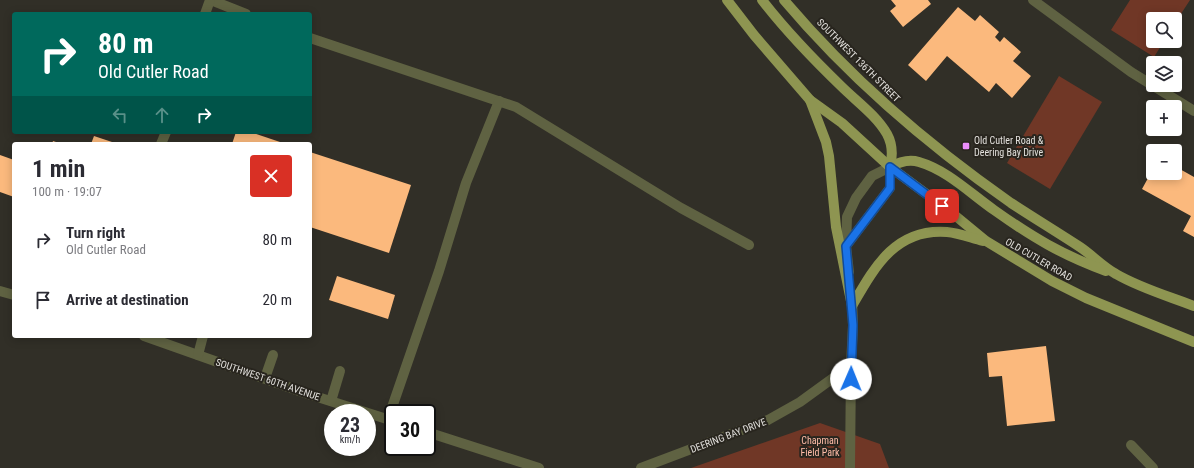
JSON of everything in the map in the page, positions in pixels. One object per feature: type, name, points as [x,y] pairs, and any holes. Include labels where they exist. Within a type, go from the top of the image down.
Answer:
[{"type":"main road","points":[[727,0],[754,35],[810,100],[842,123],[890,167]]},
{"type":"main road","points":[[762,0],[777,19],[822,67],[880,123],[888,134],[892,146],[890,167]]},
{"type":"main road","name":"SOUTHWEST 136TH STREET","points":[[784,0],[863,83],[920,133],[980,180],[1046,226],[1081,247],[1115,274]]},
{"type":"main road","points":[[810,100],[826,142],[829,156],[836,226],[852,306]]},
{"type":"main road","points":[[890,167],[902,162],[913,161],[934,168],[1039,241],[1077,260],[1194,306]]},
{"type":"main road","name":"OLD CUTLER ROAD","points":[[890,167],[952,213],[986,241],[1052,281],[1086,298],[1194,342]]},
{"type":"main road","points":[[852,306],[879,262],[890,251],[906,240],[921,234],[943,232],[986,241]]},
{"type":"street","points":[[206,12],[211,0],[241,12]]},
{"type":"street","points":[[1033,0],[1131,72],[1194,111]]},
{"type":"street","points":[[312,39],[516,107],[681,208],[749,245]]},
{"type":"street","points":[[395,404],[466,183],[499,101]]},
{"type":"street","points":[[846,246],[890,188],[890,167],[872,176],[856,198],[847,217],[846,246],[852,306],[850,468]]},
{"type":"street","points":[[0,291],[12,294]]},
{"type":"street","name":"SOUTHWEST 60TH AVENUE","points":[[150,338],[384,418]]},
{"type":"street","points":[[198,355],[202,338]]},
{"type":"street","points":[[265,378],[273,355]]},
{"type":"street","name":"DEERING BAY DRIVE","points":[[641,468],[768,420],[800,402],[851,365]]},
{"type":"street","points":[[331,401],[340,371]]},
{"type":"street","points":[[436,435],[539,468]]},
{"type":"street","points":[[1132,445],[1153,468]]},
{"type":"green space","points":[[1130,0],[1190,0],[1182,12],[1146,12],[1146,48],[1160,48],[1155,56],[1111,30]]},
{"type":"green space","points":[[1059,76],[1102,102],[1050,189],[1007,163]]},
{"type":"green space","name":"Chapman Field Park","points":[[820,423],[880,444],[889,468],[691,468]]},
{"type":"building","points":[[891,0],[928,0],[931,4],[903,27],[890,11],[896,6]]},
{"type":"building","points":[[958,7],[975,21],[980,15],[999,32],[995,37],[1000,42],[1004,37],[1021,52],[1013,61],[1031,76],[1012,98],[996,83],[989,92],[947,56],[926,81],[908,65]]},
{"type":"building","points":[[235,134],[256,134],[280,142],[233,142]]},
{"type":"building","points":[[94,136],[112,142],[92,142]]},
{"type":"building","points":[[312,153],[411,185],[389,253],[312,228]]},
{"type":"building","points":[[0,155],[12,159],[12,196],[0,192]]},
{"type":"building","points":[[1182,170],[1194,177],[1194,237],[1183,231],[1191,216],[1142,189],[1147,180],[1182,180]]},
{"type":"building","points":[[337,276],[395,295],[388,319],[329,300]]},
{"type":"building","points":[[1046,346],[1055,421],[1007,426],[1002,376],[989,377],[987,353]]},
{"type":"place","name":"Old Cutler Road & Deering Bay Drive","points":[[966,146]]},
{"type":"route","points":[[851,379],[853,325],[846,246],[864,225],[890,188],[890,167],[942,206]]}]
